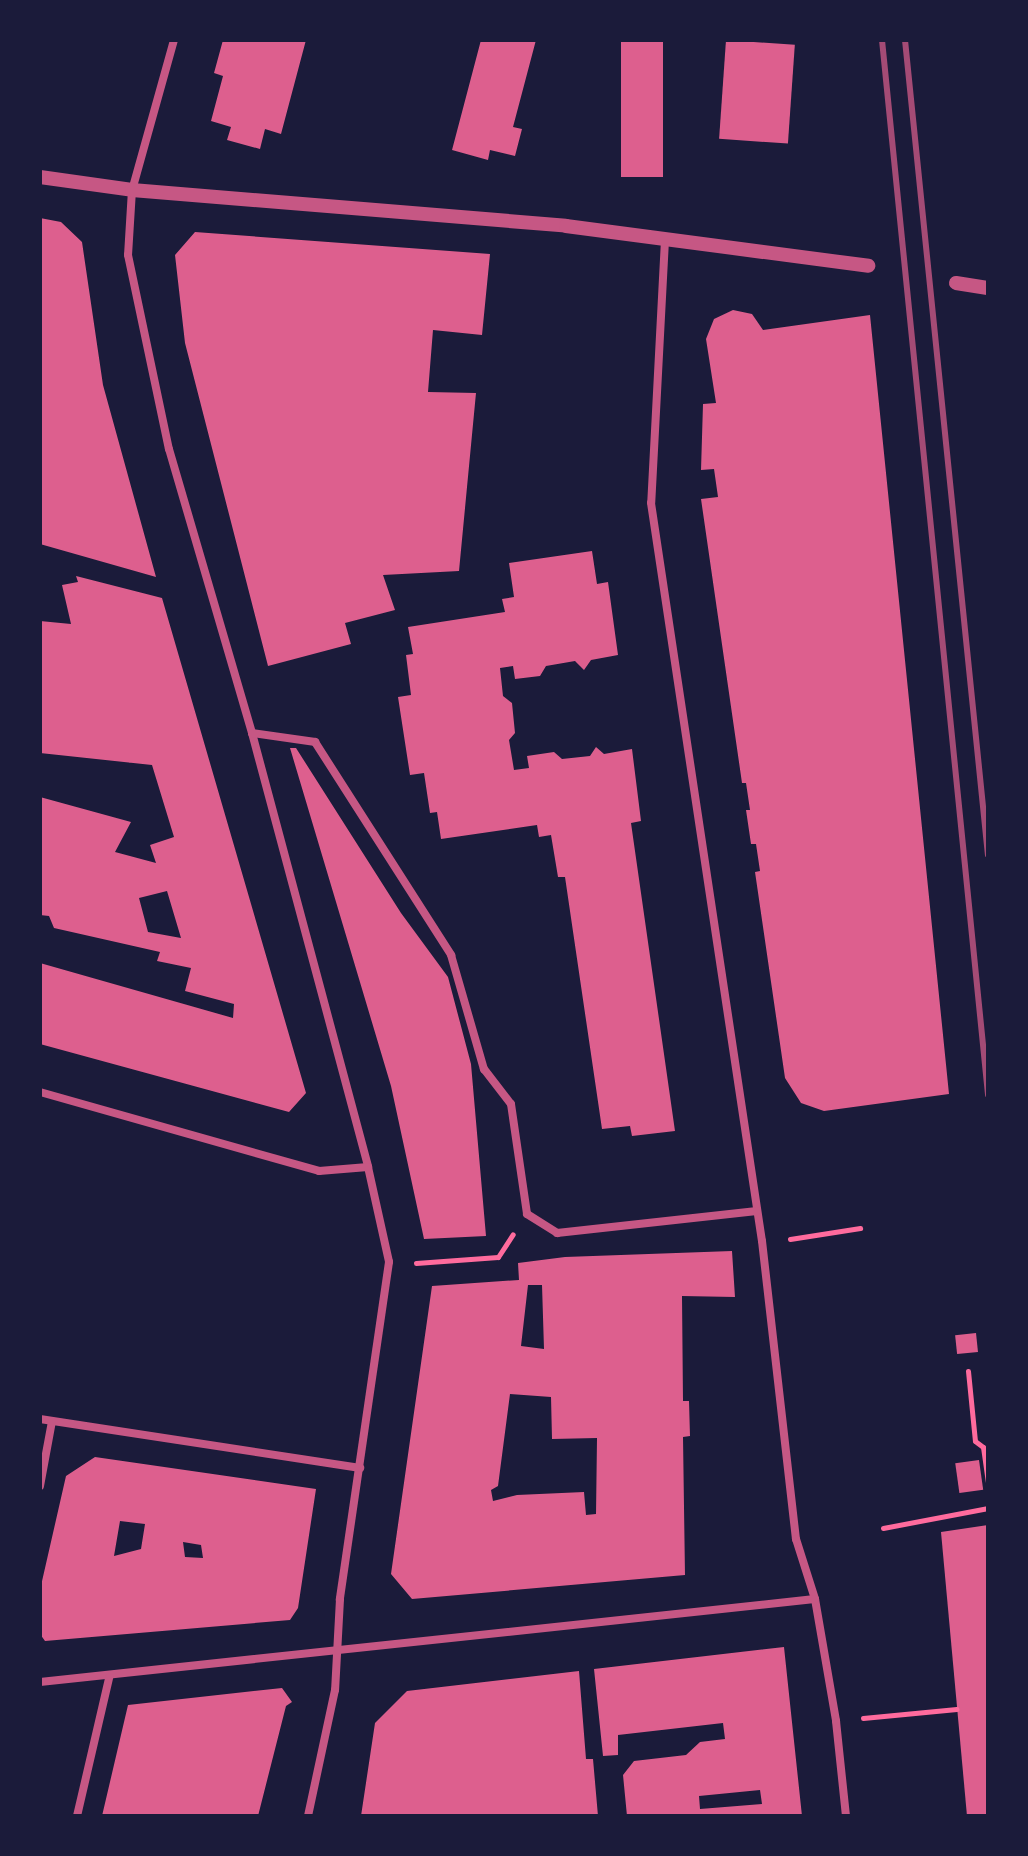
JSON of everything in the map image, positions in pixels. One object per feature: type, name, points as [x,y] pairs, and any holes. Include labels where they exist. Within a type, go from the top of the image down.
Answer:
[{"type":"street","points":[[174,40],[132,190],[128,255],[169,449],[252,733],[368,1167],[389,1262],[340,1599],[335,1690],[308,1816]]},
{"type":"street","points":[[40,177],[132,190],[566,226],[868,266]]},
{"type":"street","points":[[665,240],[651,503],[757,1211],[796,1539],[815,1599],[836,1721],[846,1816]]},
{"type":"street","points":[[956,283],[988,288]]},
{"type":"street","points":[[252,733],[315,742],[451,955],[484,1069],[511,1104],[527,1214],[557,1233],[757,1211]]},
{"type":"street","points":[[40,1092],[319,1171],[368,1167]]},
{"type":"street","points":[[40,1419],[360,1468]]},
{"type":"street","points":[[40,1486],[52,1421]]},
{"type":"street","points":[[40,1682],[109,1678],[815,1599]]},
{"type":"street","points":[[77,1816],[109,1678]]},
{"type":"path","points":[[788,1239],[860,1228]]},
{"type":"path","points":[[414,1263],[498,1257]]},
{"type":"path","points":[[968,1371],[975,1441],[983,1447],[988,1482]]},
{"type":"path","points":[[883,1528],[988,1508]]},
{"type":"path","points":[[836,1721],[957,1709]]},
{"type":"building","points":[[223,40],[306,40],[281,134],[265,129],[260,149],[227,140],[231,127],[211,121],[223,76],[214,73]]},
{"type":"building","points":[[481,40],[536,40],[513,127],[522,129],[515,156],[490,150],[488,160],[452,150]]},
{"type":"building","points":[[621,40],[663,40],[663,177],[621,177]]},
{"type":"building","points":[[726,40],[795,45],[788,144],[719,139]]},
{"type":"building","points":[[40,218],[61,222],[82,242],[103,385],[156,577],[40,544]]},
{"type":"building","points":[[195,232],[490,254],[482,335],[433,330],[428,392],[476,393],[459,571],[383,575],[395,610],[345,623],[351,644],[268,666],[185,343],[175,255]]},
{"type":"building","points":[[733,310],[752,314],[763,330],[870,315],[949,1094],[824,1111],[801,1103],[785,1078],[755,872],[760,871],[756,844],[751,844],[746,810],[750,810],[746,783],[742,783],[701,499],[718,497],[714,469],[701,470],[703,404],[716,403],[706,339],[714,319]]},
{"type":"building","points":[[592,551],[597,584],[608,582],[618,655],[591,660],[584,670],[575,661],[546,666],[540,676],[515,679],[513,666],[500,668],[503,696],[512,703],[515,733],[509,740],[514,770],[529,768],[527,756],[554,752],[562,759],[590,756],[596,747],[604,754],[632,749],[641,821],[631,823],[675,1131],[632,1136],[630,1126],[602,1129],[565,877],[558,877],[551,835],[539,837],[537,825],[441,839],[437,812],[430,813],[424,773],[410,775],[398,697],[411,695],[406,655],[413,654],[408,627],[505,612],[502,599],[514,597],[509,563]]},
{"type":"building","points":[[76,576],[162,598],[306,1093],[289,1112],[40,1044],[40,963],[233,1018],[234,1004],[185,991],[191,968],[157,961],[160,952],[54,928],[49,916],[40,915],[40,797],[131,822],[115,852],[156,863],[150,845],[174,837],[152,765],[40,753],[40,621],[71,624],[62,585],[78,582]],"holes":[[[167,891],[181,938],[148,932],[139,898]]]},
{"type":"building","points":[[290,748],[296,748],[401,913],[448,977],[471,1064],[486,1236],[424,1239],[391,1086]]},
{"type":"building","points":[[732,1251],[735,1297],[682,1296],[683,1401],[689,1401],[690,1436],[683,1437],[685,1575],[412,1599],[391,1574],[432,1286],[519,1280],[518,1263],[565,1257]],"holes":[[[528,1285],[542,1285],[544,1349],[521,1346]],[[510,1394],[551,1397],[552,1439],[597,1438],[596,1514],[586,1515],[584,1492],[517,1495],[493,1501],[491,1490],[498,1486]]]},
{"type":"building","points":[[976,1333],[978,1352],[957,1354],[955,1335]]},
{"type":"building","points":[[95,1457],[316,1489],[298,1608],[290,1620],[45,1641],[40,1634],[40,1590],[66,1476]],"holes":[[[120,1521],[145,1524],[141,1549],[114,1556]],[[183,1542],[201,1545],[203,1558],[185,1557]]]},
{"type":"building","points":[[979,1460],[983,1490],[959,1493],[955,1463]]},
{"type":"building","points":[[988,1525],[988,1816],[967,1816],[941,1532]]},
{"type":"building","points":[[784,1647],[802,1816],[627,1816],[623,1775],[634,1761],[686,1755],[700,1742],[725,1739],[723,1723],[618,1735],[618,1755],[603,1756],[594,1669]],"holes":[[[760,1790],[762,1804],[700,1809],[699,1796]]]},
{"type":"building","points":[[579,1671],[586,1759],[593,1759],[598,1816],[361,1816],[375,1723],[407,1691]]},
{"type":"building","points":[[282,1688],[292,1702],[286,1706],[258,1816],[102,1816],[128,1705]]},
{"type":"railway","points":[[882,40],[988,1095]]},
{"type":"railway","points":[[905,40],[988,855]]}]
